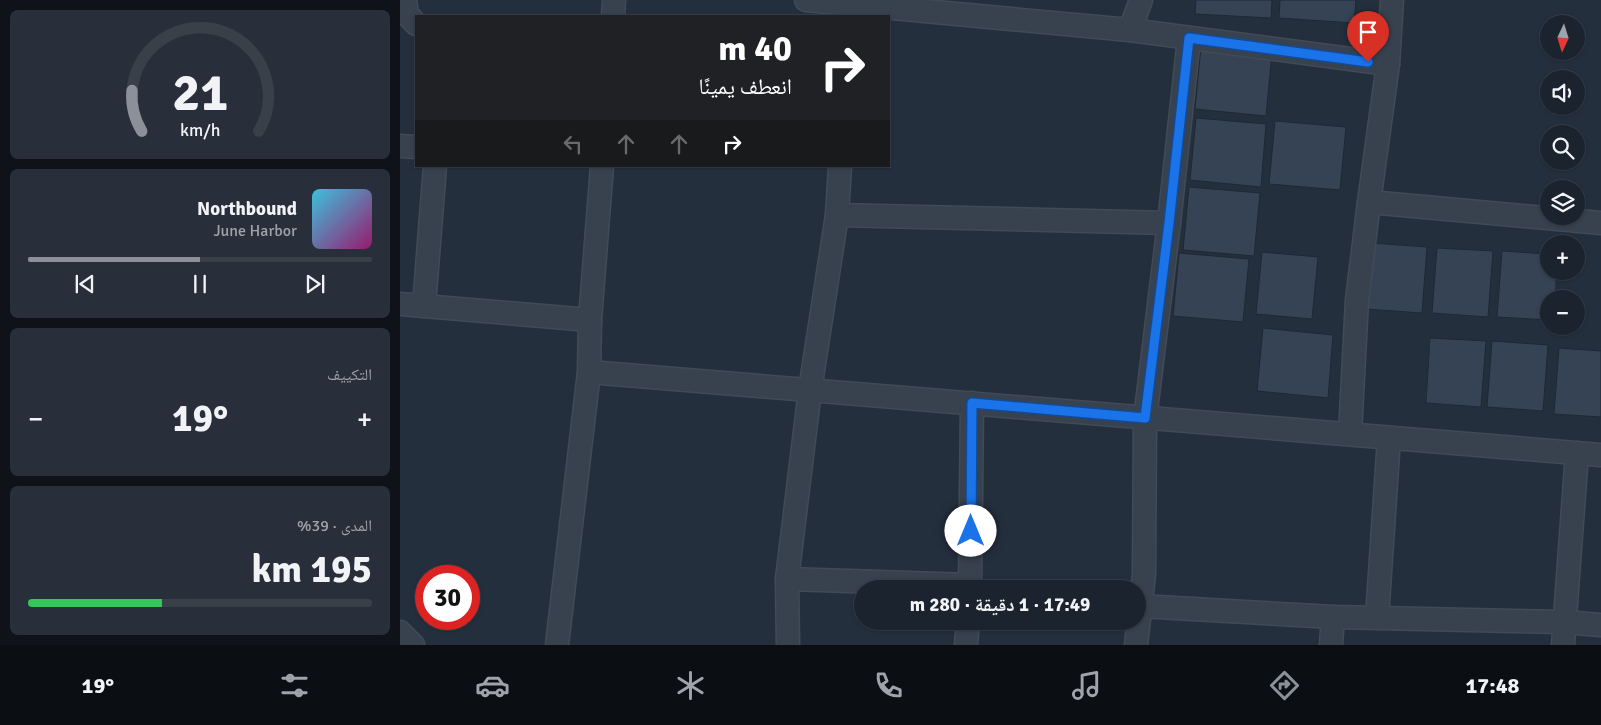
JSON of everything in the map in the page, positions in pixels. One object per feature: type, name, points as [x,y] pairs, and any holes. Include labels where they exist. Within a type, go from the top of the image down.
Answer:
[{"type":"street","points":[[405,0],[407,14],[415,23]]},
{"type":"street","points":[[613,15],[614,0]]},
{"type":"street","points":[[806,0],[850,10],[1130,30],[1388,64]]},
{"type":"street","points":[[1130,30],[1141,0]]},
{"type":"street","points":[[1350,434],[1357,300],[1368,202],[1388,64],[1392,0]]},
{"type":"street","points":[[1143,580],[1145,418],[1189,38]]},
{"type":"street","points":[[400,146],[415,147]]},
{"type":"street","points":[[424,306],[435,167]]},
{"type":"street","points":[[557,645],[589,372],[590,320],[602,167]]},
{"type":"street","points":[[788,645],[787,579],[810,390],[837,215],[840,167]]},
{"type":"street","points":[[1368,202],[1601,223]]},
{"type":"street","points":[[837,215],[1169,223]]},
{"type":"street","points":[[400,304],[590,320]]},
{"type":"street","points":[[589,372],[1601,455]]},
{"type":"street","points":[[970,580],[972,403]]},
{"type":"street","points":[[1377,618],[1390,438]]},
{"type":"street","points":[[1563,645],[1577,453]]},
{"type":"street","points":[[787,579],[854,582]]},
{"type":"street","points":[[1146,606],[1333,617],[1564,622],[1601,625]]},
{"type":"street","points":[[1331,645],[1333,617]]},
{"type":"street","points":[[966,645],[967,630]]},
{"type":"street","points":[[1136,645],[1138,630]]},
{"type":"street","points":[[400,632],[413,645]]},
{"type":"building","points":[[1196,0],[1272,0],[1271,18],[1195,14]]},
{"type":"building","points":[[1280,0],[1356,0],[1354,23],[1279,18]]},
{"type":"building","points":[[1201,46],[1272,53],[1266,116],[1195,109]]},
{"type":"building","points":[[1196,118],[1266,124],[1261,187],[1190,180]]},
{"type":"building","points":[[1275,121],[1346,127],[1340,190],[1269,184]]},
{"type":"building","points":[[1189,187],[1260,193],[1254,256],[1183,250]]},
{"type":"building","points":[[1371,243],[1427,247],[1422,313],[1366,309]]},
{"type":"building","points":[[1437,248],[1493,251],[1488,317],[1432,313]]},
{"type":"building","points":[[1502,251],[1540,253],[1540,280],[1556,280],[1556,290],[1540,290],[1540,319],[1497,317]]},
{"type":"building","points":[[1262,252],[1318,257],[1312,319],[1256,314]]},
{"type":"building","points":[[1179,253],[1249,259],[1243,322],[1173,316]]},
{"type":"building","points":[[1263,328],[1333,335],[1328,398],[1257,391]]},
{"type":"building","points":[[1430,338],[1486,341],[1481,407],[1426,403]]},
{"type":"building","points":[[1492,341],[1548,345],[1543,411],[1487,407]]},
{"type":"building","points":[[1559,348],[1601,351],[1601,417],[1554,414]]},
{"type":"route","points":[[971,531],[972,403],[1145,418],[1189,38],[1368,62]]}]
